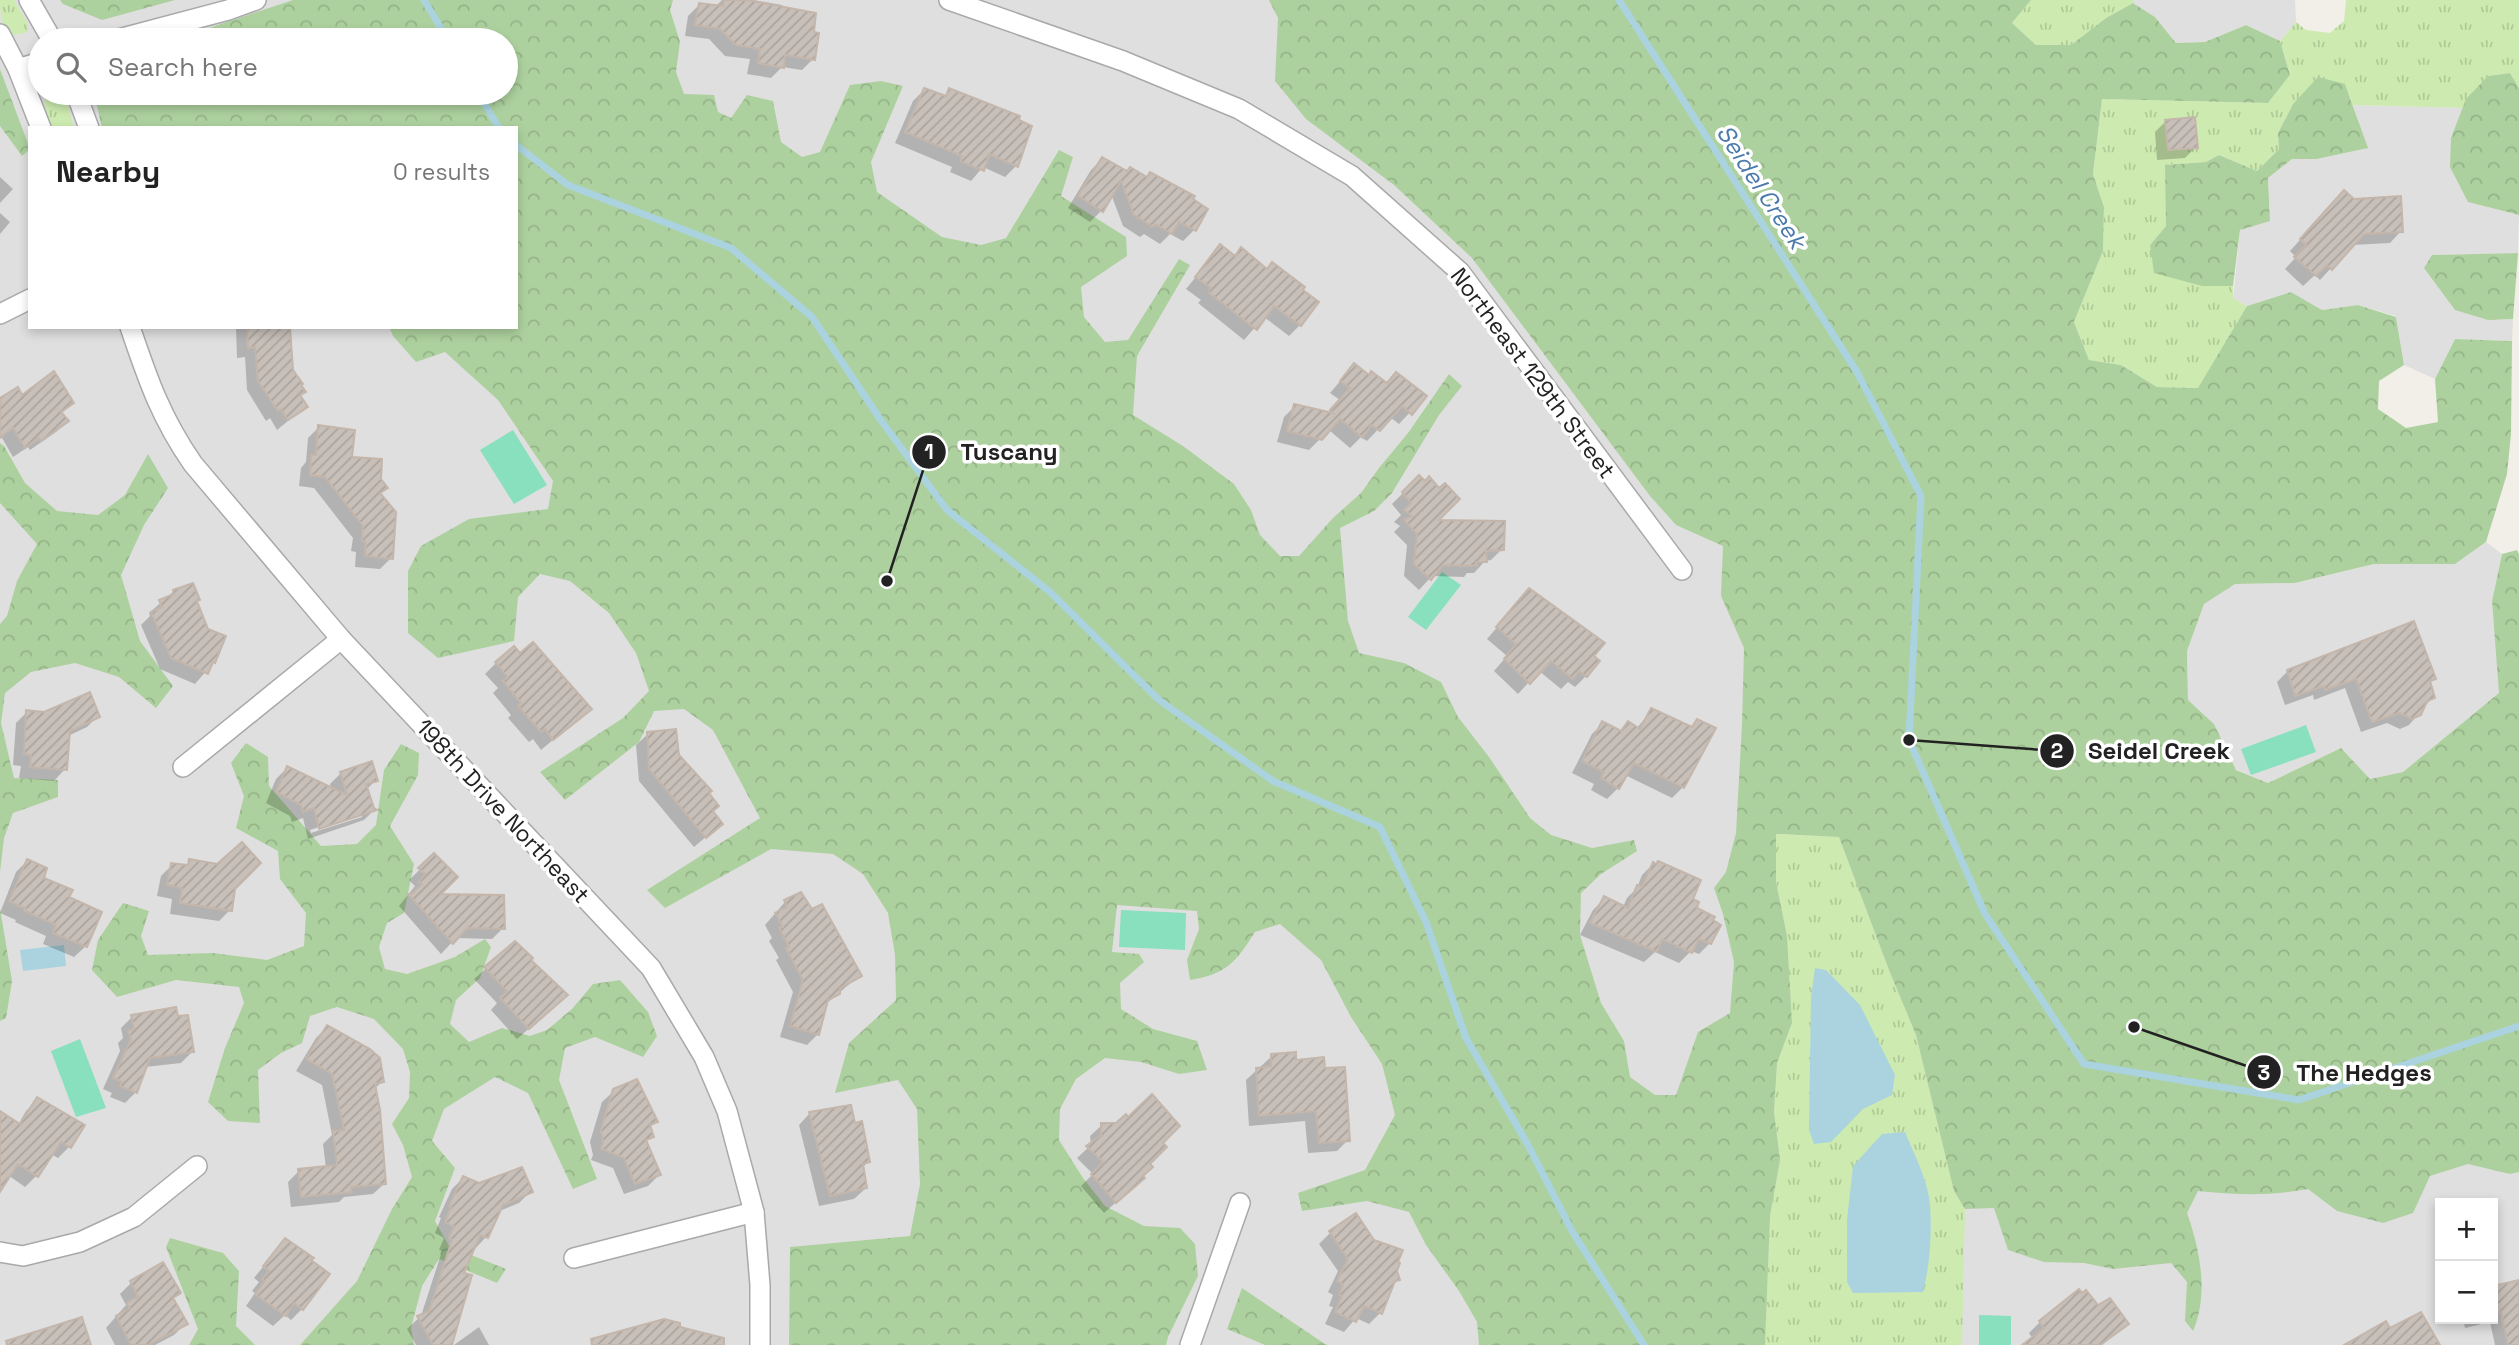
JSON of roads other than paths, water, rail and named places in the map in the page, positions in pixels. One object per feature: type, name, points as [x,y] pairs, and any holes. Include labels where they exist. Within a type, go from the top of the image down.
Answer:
[{"type":"street","points":[[29,0],[45,28]]},
{"type":"street","points":[[160,28],[256,0]]},
{"type":"street","name":"Northeast 129th Street","points":[[949,0],[1123,61],[1239,109],[1352,176],[1460,272],[1682,570]]},
{"type":"street","points":[[0,34],[28,95]]},
{"type":"street","points":[[18,69],[28,66]]},
{"type":"street","points":[[32,105],[40,126]]},
{"type":"street","points":[[80,105],[88,126]]},
{"type":"street","points":[[0,314],[28,300]]},
{"type":"street","name":"198th Drive Northeast","points":[[131,329],[157,403],[172,434],[232,513],[341,639],[650,968],[705,1057],[727,1111],[754,1212],[760,1285],[760,1345]]},
{"type":"street","points":[[183,767],[341,639]]},
{"type":"street","points":[[0,1252],[23,1256],[80,1242],[134,1217],[197,1166]]},
{"type":"street","points":[[1190,1345],[1240,1203]]},
{"type":"street","points":[[574,1258],[754,1212]]},
{"type":"water","points":[[64,945],[66,966],[23,971],[20,950]]},
{"type":"water","points":[[1815,968],[1826,970],[1860,1005],[1895,1075],[1892,1095],[1863,1109],[1831,1142],[1814,1144],[1809,1130],[1811,997]]},
{"type":"water","points":[[1905,1132],[1929,1196],[1930,1249],[1923,1292],[1853,1293],[1847,1282],[1847,1220],[1853,1166],[1882,1134]]},
{"type":"waterway","points":[[424,0],[441,28]]},
{"type":"waterway","name":"Seidel Creek","points":[[1619,0],[1857,372],[1921,496],[1909,740],[1985,914],[2084,1064],[2299,1100],[2519,1026]]},
{"type":"waterway","points":[[485,105],[498,126]]},
{"type":"waterway","points":[[518,147],[568,185],[731,248],[812,317],[880,419],[947,510],[1050,592],[1159,700],[1273,781],[1380,827],[1426,922],[1466,1038],[1528,1145],[1572,1231],[1644,1345]]},
{"type":"place","name":"Tuscany","points":[[887,581]]},
{"type":"place","name":"Seidel Creek","points":[[1909,740]]},
{"type":"place","name":"The Hedges","points":[[2134,1027]]}]
